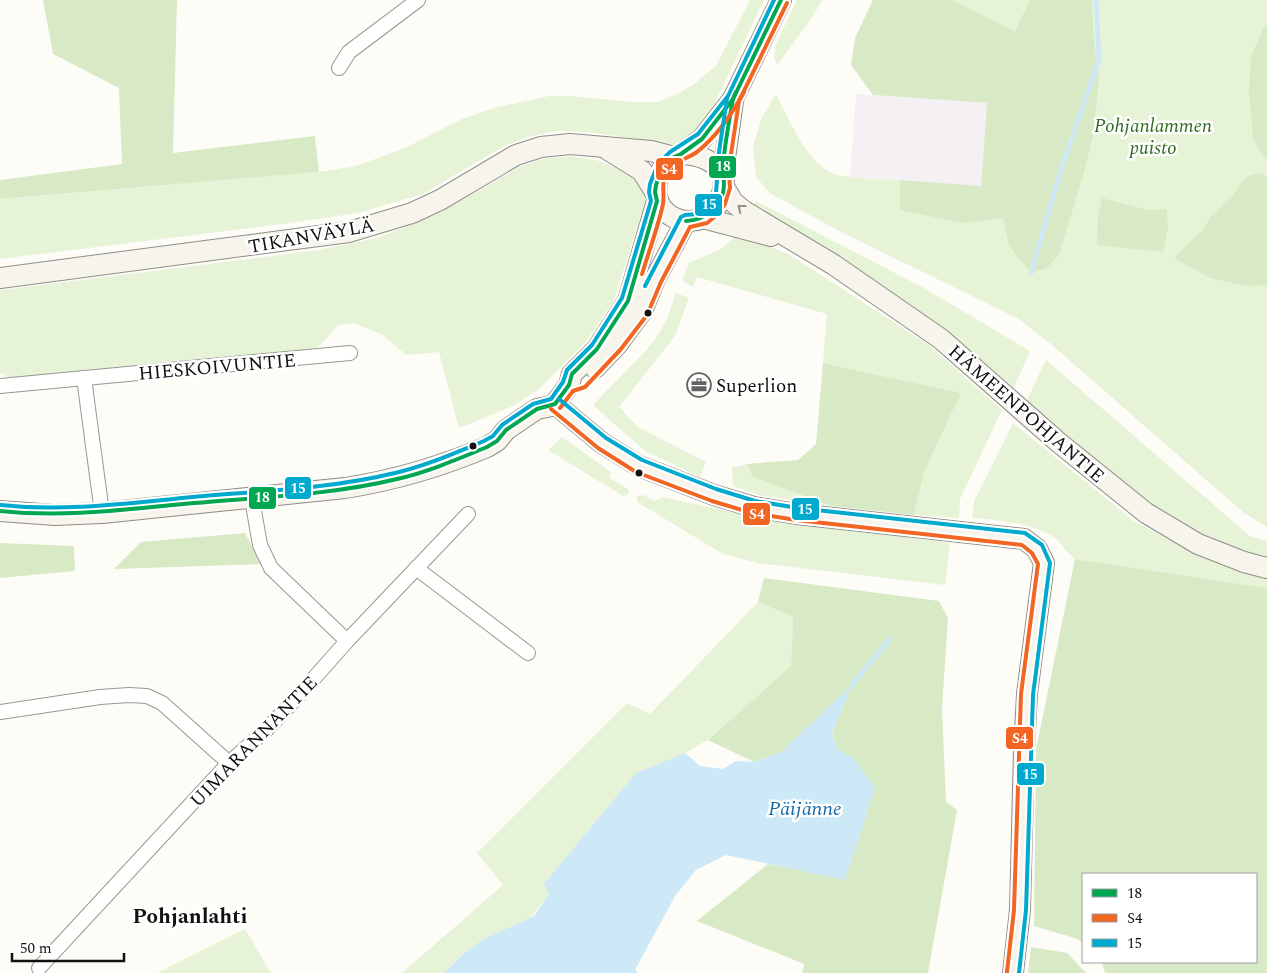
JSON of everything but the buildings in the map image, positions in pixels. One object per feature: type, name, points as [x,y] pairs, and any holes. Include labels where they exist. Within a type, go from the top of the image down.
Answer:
[{"type":"main road","points":[[0,511],[55,515],[102,513],[252,499],[345,488],[400,478],[458,459],[497,441],[506,430],[537,409],[553,405],[569,385],[572,374],[597,349],[628,301],[656,197],[658,177],[663,167],[702,139],[733,99],[781,0]]},
{"type":"main road","points":[[656,197],[671,216],[695,219],[713,211],[717,205],[723,180],[733,99]]},
{"type":"main road","name":"TIKANVÄYLÄ","points":[[0,278],[350,232],[405,215],[440,200],[516,155],[541,147],[570,144],[651,151],[678,156]]},
{"type":"main road","name":"TIKANVÄYLÄ","points":[[604,148],[642,170],[656,197]]},
{"type":"main road","points":[[678,156],[706,158],[723,180]]},
{"type":"main road","name":"HÄMEENPOHJANTIE","points":[[723,180],[733,202],[744,211],[834,265],[941,338],[1058,442],[1146,513],[1198,544],[1244,562],[1267,568]]},
{"type":"main road","points":[[569,385],[581,382],[617,345],[642,311],[655,279],[695,219]]},
{"type":"main road","name":"HÄMEENPOHJANTIE","points":[[695,219],[795,242]]},
{"type":"main road","points":[[553,405],[602,443],[639,466],[714,496],[754,507],[797,514],[1024,539],[1037,549],[1044,563],[1027,694],[1020,910],[1013,973]]},
{"type":"street","points":[[339,68],[349,52],[418,0]]},
{"type":"street","name":"HIESKOIVUNTIE","points":[[0,386],[350,353]]},
{"type":"street","points":[[84,378],[102,513]]},
{"type":"street","points":[[252,499],[260,545],[271,568],[347,641]]},
{"type":"street","name":"UIMARANNANTIE","points":[[39,968],[229,763],[266,730],[347,641],[468,514]]},
{"type":"street","points":[[416,568],[528,653]]},
{"type":"street","points":[[0,712],[100,697],[147,696],[162,702],[229,763]]},
{"type":"shaded area","points":[[856,94],[987,103],[981,186],[850,177]]},
{"type":"green space","points":[[43,0],[177,0],[173,153],[315,136],[319,172],[0,199],[0,180],[122,164],[119,88],[53,54]]},
{"type":"green space","points":[[750,0],[764,0],[699,136],[678,145],[587,132],[556,131],[531,136],[504,146],[423,194],[358,213],[0,259],[0,199],[319,172],[356,166],[405,148],[462,119],[497,107],[549,96],[658,102],[694,84],[716,66]]},
{"type":"green space","points":[[797,0],[823,0],[777,65],[774,57],[776,44]]},
{"type":"green space","points":[[873,0],[953,0],[1015,31],[1030,0],[1092,0],[1094,41],[1099,76],[1094,133],[1059,255],[1047,268],[1031,273],[1009,246],[1003,218],[963,223],[900,210],[900,180],[981,186],[987,103],[873,95],[851,65],[855,38]]},
{"type":"green space","name":"Pohjanlammen puisto","points":[[953,0],[1267,0],[1267,527],[1244,513],[1052,345],[1017,318],[841,232],[771,194],[756,177],[753,146],[762,117],[776,94],[801,141],[817,162],[827,170],[838,175],[900,180],[900,210],[1003,218],[1015,31]]},
{"type":"green space","points":[[1265,25],[1267,25],[1267,159],[1259,151],[1253,137],[1249,91],[1251,56]]},
{"type":"green space","points":[[572,156],[600,161],[637,177],[645,191],[646,201],[613,302],[585,343],[539,389],[513,406],[459,428],[439,352],[406,355],[383,335],[354,323],[338,325],[313,351],[14,380],[0,373],[0,290],[319,250],[377,238],[440,213],[523,165],[543,159]]},
{"type":"green space","points":[[1260,173],[1267,177],[1267,285],[1247,286],[1210,278],[1174,258],[1205,228],[1210,217],[1231,198],[1240,184],[1250,175]]},
{"type":"green space","points":[[1102,198],[1148,210],[1167,209],[1168,228],[1163,252],[1097,245],[1098,215]]},
{"type":"green space","points":[[756,201],[924,288],[1030,351],[1013,390],[947,330],[838,259],[752,208]]},
{"type":"green space","points":[[738,233],[790,255],[929,345],[1002,410],[960,499],[959,518],[914,515],[924,472],[961,393],[823,363],[827,314],[697,277],[693,287],[682,280],[689,263],[721,249]]},
{"type":"green space","points":[[676,293],[689,298],[675,336],[619,407],[638,427],[706,462],[700,477],[645,451],[593,405],[651,345],[666,322]]},
{"type":"green space","points":[[1046,360],[1250,536],[1267,541],[1267,560],[1205,535],[1156,509],[1026,402]]},
{"type":"green space","points":[[823,363],[961,393],[924,472],[914,515],[831,506],[753,477],[747,464],[798,460],[816,444]]},
{"type":"green space","points":[[1013,423],[1134,521],[1192,552],[1267,579],[1267,588],[1075,559],[1056,539],[1038,530],[1004,521],[972,518],[974,501]]},
{"type":"green space","points":[[562,437],[611,472],[609,478],[628,489],[629,494],[623,496],[548,450]]},
{"type":"green space","points":[[747,464],[753,477],[831,506],[759,495],[733,486],[732,466],[736,467]]},
{"type":"green space","points":[[643,495],[655,501],[662,497],[737,513],[950,543],[945,585],[758,563],[723,554],[637,502],[637,496]]},
{"type":"green space","points":[[245,533],[261,564],[114,569],[141,542]]},
{"type":"green space","points":[[0,543],[74,546],[75,571],[0,578]]},
{"type":"green space","points":[[1075,559],[1267,588],[1267,973],[1105,973],[1102,963],[1257,963],[1257,873],[1082,873],[1082,943],[1078,939],[1034,926],[1036,750]]},
{"type":"green space","points":[[764,578],[939,601],[948,618],[942,708],[946,802],[957,810],[928,973],[802,973],[804,964],[697,921],[768,864],[845,879],[854,759],[838,750],[832,734],[851,686],[781,752],[754,762],[708,740],[791,666],[793,617],[758,602]]},
{"type":"green space","points":[[758,602],[793,617],[791,666],[708,740],[685,753],[549,894],[530,918],[482,940],[464,953],[444,973],[402,973],[503,885],[477,853],[627,703],[650,714]]},
{"type":"green space","points":[[245,929],[271,973],[157,973]]},
{"type":"green space","points":[[1031,947],[1067,953],[1086,973],[1028,973]]},
{"type":"water","name":"Päijänne","points":[[852,685],[832,734],[838,750],[854,759],[875,788],[845,880],[726,855],[696,870],[675,896],[635,970],[638,973],[444,973],[464,953],[482,940],[534,916],[549,894],[544,884],[636,773],[685,753],[700,766],[723,769],[736,761],[754,762],[781,752]]},
{"type":"waterway","points":[[1031,273],[1062,166],[1099,60],[1096,0]]},
{"type":"waterway","points":[[852,685],[890,639]]},
{"type":"transit line","name":"15","points":[[1,505],[49,508],[97,506],[345,483],[395,473],[440,459],[484,441],[493,436],[502,425],[533,404],[551,399],[563,382],[567,370],[592,345],[622,298],[651,201],[650,184],[658,164],[670,152],[698,134],[728,96],[774,0]]},
{"type":"transit line","name":"18","points":[[0,511],[49,514],[97,512],[347,489],[397,479],[443,465],[487,447],[497,441],[506,430],[537,409],[555,404],[569,385],[572,374],[597,349],[628,301],[657,201],[656,185],[663,167],[674,157],[702,139],[733,99],[781,0]]},
{"type":"transit line","name":"S4","points":[[560,408],[573,391],[585,387],[621,349],[647,315],[661,282],[690,227],[707,223],[717,215],[725,204],[730,188],[729,173],[739,101],[787,3]]},
{"type":"transit line","name":"18","points":[[686,221],[707,215],[721,199],[724,184],[723,167],[726,140],[733,99],[736,92]]},
{"type":"transit line","name":"S4","points":[[642,274],[661,213],[663,183],[668,171],[674,165],[697,152],[711,139],[729,117],[744,92]]},
{"type":"transit line","name":"15","points":[[645,286],[681,217],[697,214],[705,209],[716,193],[719,152],[727,98]]},
{"type":"transit line","name":"15","points":[[559,399],[606,438],[642,460],[716,489],[755,501],[798,508],[1025,533],[1042,545],[1050,563],[1033,695],[1026,910],[1019,973]]},
{"type":"transit line","name":"S4","points":[[551,409],[598,448],[636,472],[712,501],[752,513],[796,520],[1022,545],[1032,553],[1038,564],[1021,694],[1014,910],[1007,972]]},
{"type":"place","name":"Superlion","points":[[699,385]]},
{"type":"district","name":"Pohjanlahti","points":[[190,916]]}]
